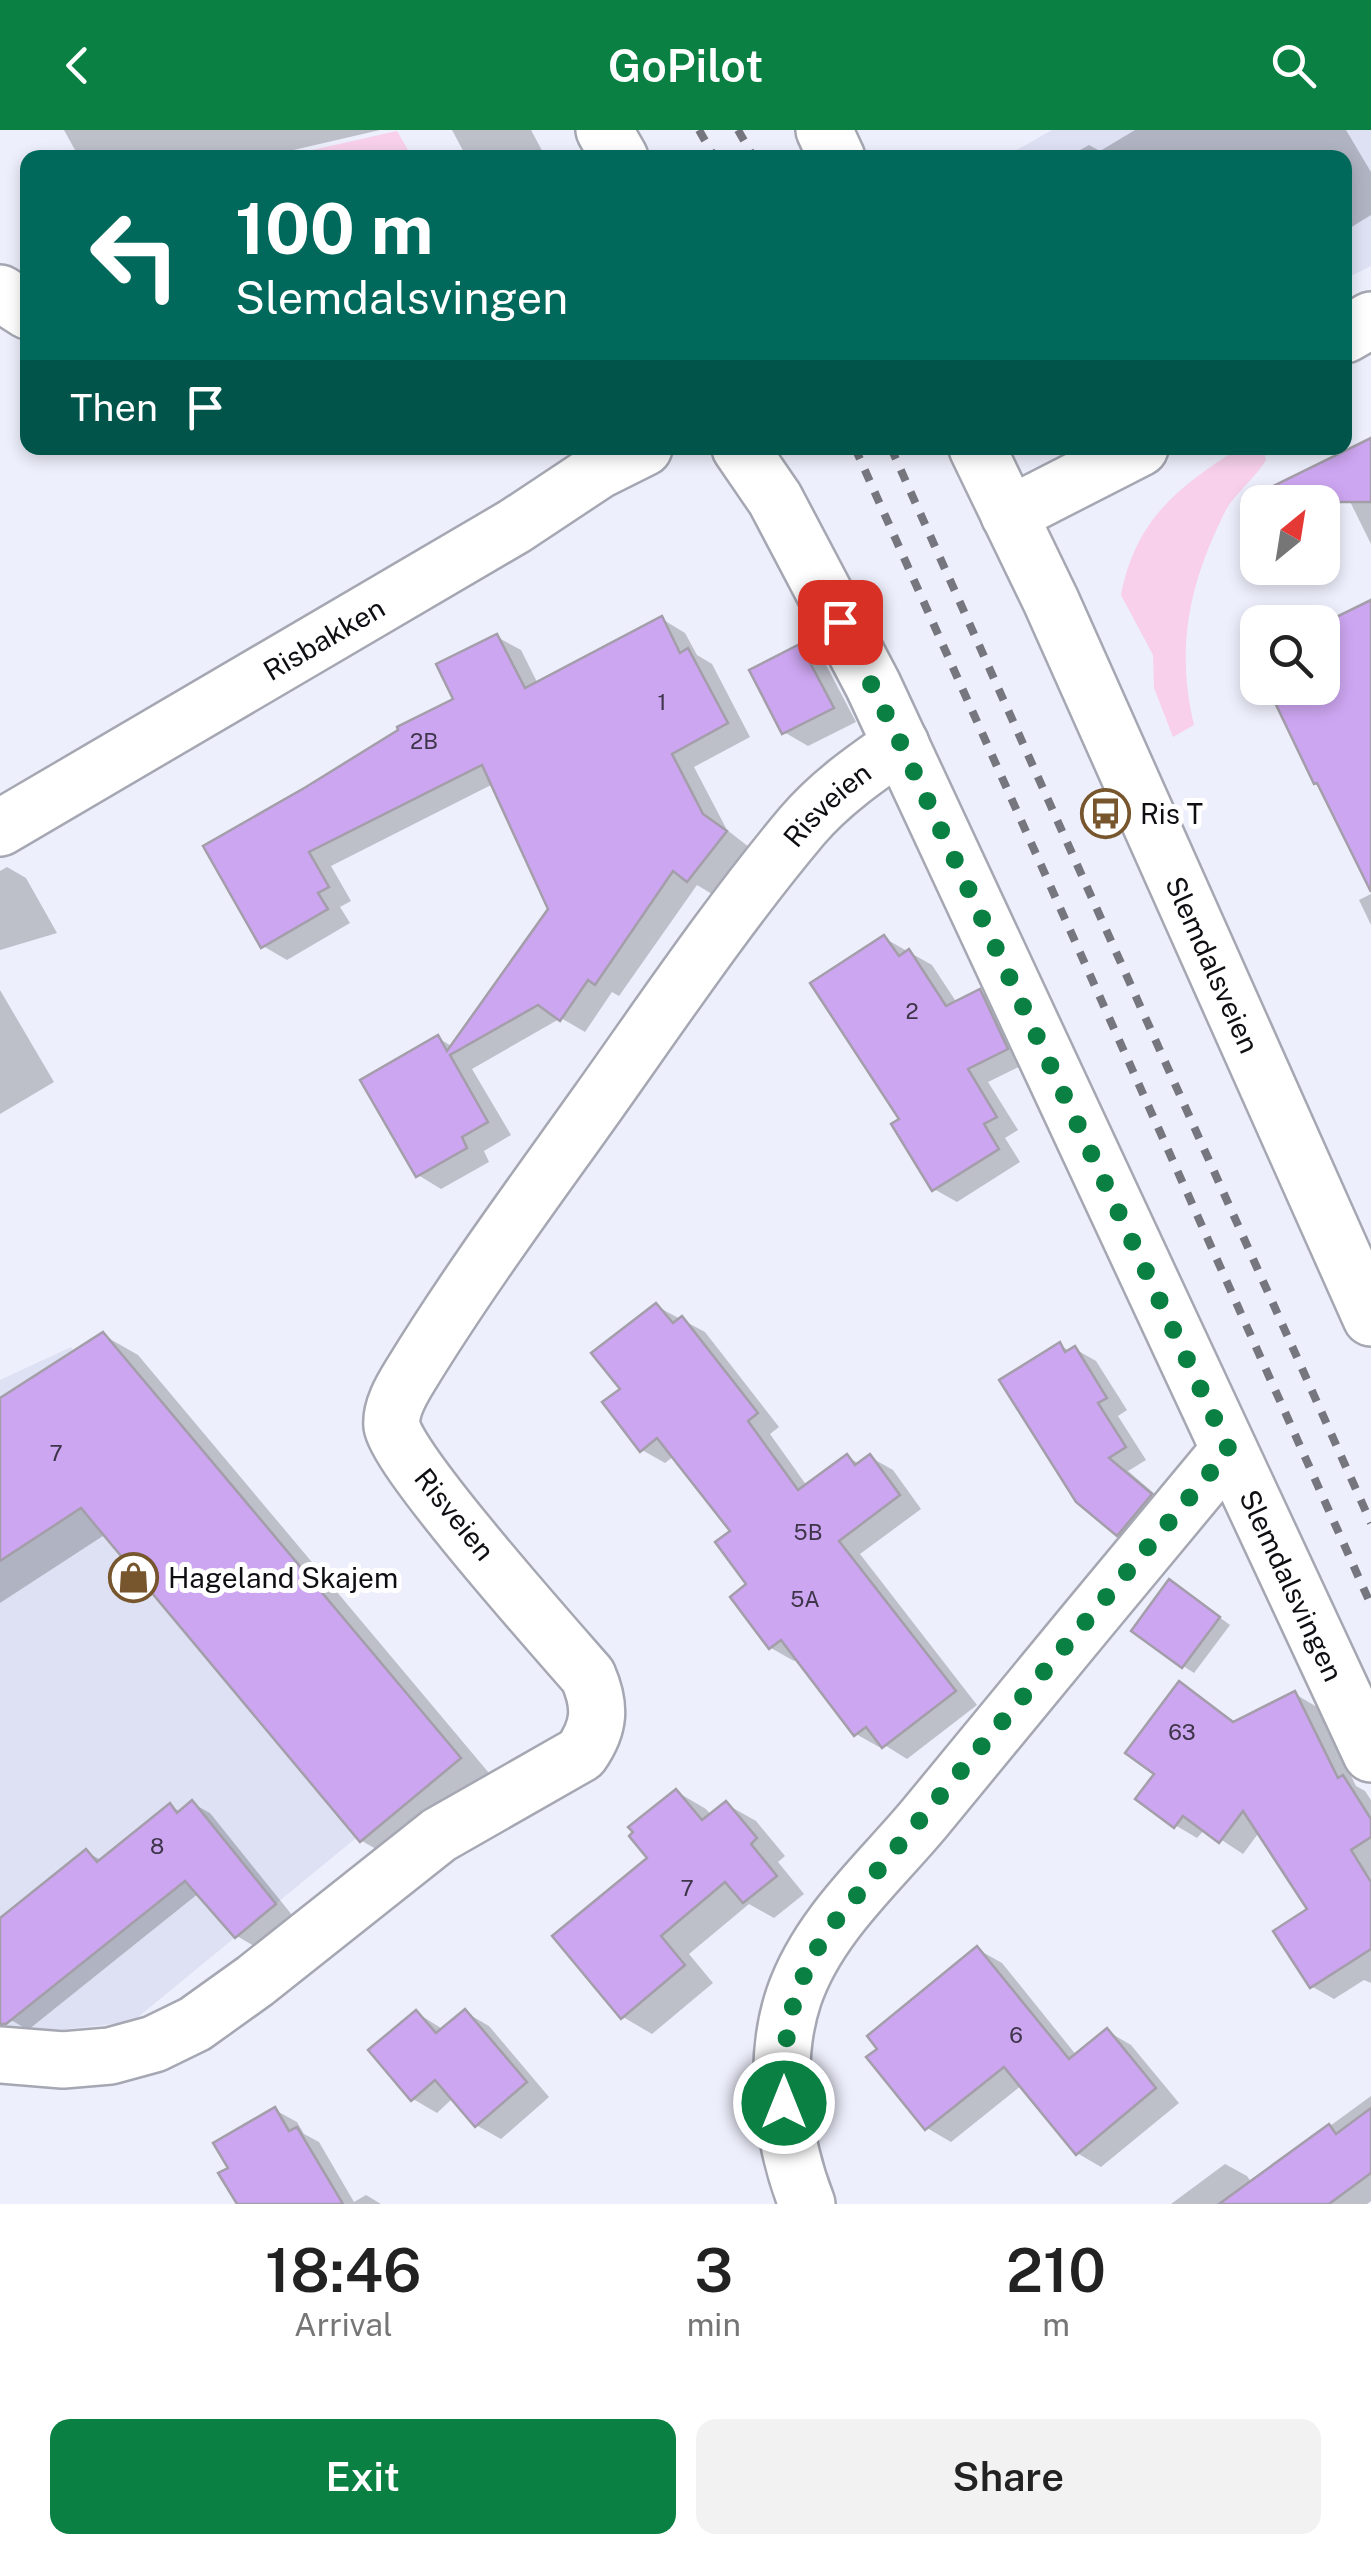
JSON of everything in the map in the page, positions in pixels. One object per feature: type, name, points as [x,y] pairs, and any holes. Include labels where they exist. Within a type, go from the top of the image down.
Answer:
[{"type":"street","name":"Risbakken","points":[[0,828],[516,526],[608,455]]},
{"type":"street","name":"Slemdalsvingen","points":[[745,455],[775,499],[901,744],[1371,1754]]},
{"type":"street","name":"Slemdalsveien","points":[[980,455],[1051,601],[1371,1318]]},
{"type":"street","points":[[1009,515],[1126,455]]},
{"type":"street","name":"Risveien","points":[[0,2055],[62,2060],[110,2056],[154,2044],[194,2024],[255,1981],[439,1836],[581,1754],[592,1738],[598,1720],[597,1698],[588,1676],[420,1472],[392,1426],[394,1410],[409,1377],[531,1198],[777,857],[837,791],[901,744]]},
{"type":"street","points":[[808,2204],[789,2146],[784,2062],[786,2024],[810,1960],[828,1930],[1229,1450]]},
{"type":"shaded area","points":[[1052,130],[1371,130],[1371,266],[1352,276],[1352,150],[1017,150]]},
{"type":"shaded area","points":[[397,131],[408,150],[312,150]]},
{"type":"shaded area","points":[[1229,455],[1265,455],[1266,460],[1246,485],[1240,485],[1240,491],[1227,508],[1195,587],[1186,641],[1188,696],[1194,725],[1173,737],[1154,688],[1153,655],[1121,595],[1137,546],[1162,508]]},
{"type":"shaded area","name":"Hageland Skajem","points":[[71,1347],[434,1774],[132,2022],[0,2036],[0,1380]]},
{"type":"building","points":[[1371,438],[1371,502],[1340,502],[1340,485],[1276,485],[1336,455],[1352,455],[1352,447]]},
{"type":"building","points":[[1371,600],[1371,892],[1276,705],[1340,705],[1340,615]]},
{"type":"building","points":[[662,616],[680,653],[688,648],[728,723],[672,754],[703,814],[727,831],[687,882],[673,871],[595,985],[588,980],[560,1021],[538,1005],[450,1055],[488,1122],[462,1137],[467,1148],[416,1177],[360,1080],[438,1035],[447,1051],[548,909],[482,765],[309,852],[329,887],[318,893],[328,909],[261,948],[203,846],[306,787],[398,730],[397,727],[453,699],[436,664],[497,634],[525,688]]},
{"type":"building","points":[[800,644],[834,708],[782,734],[749,670]]},
{"type":"building","points":[[884,935],[899,956],[909,949],[946,1006],[980,989],[1008,1049],[968,1069],[997,1117],[984,1124],[999,1149],[932,1191],[891,1124],[899,1119],[810,983]]},
{"type":"building","points":[[656,1303],[673,1323],[682,1316],[758,1413],[748,1421],[798,1490],[847,1454],[855,1465],[870,1454],[900,1495],[839,1541],[956,1691],[882,1748],[866,1727],[854,1736],[781,1640],[769,1649],[730,1597],[746,1584],[715,1542],[730,1531],[657,1438],[640,1452],[602,1402],[620,1389],[591,1353]]},
{"type":"building","points":[[103,1332],[461,1758],[360,1842],[81,1508],[0,1561],[0,1398]]},
{"type":"building","points":[[1060,1342],[1065,1352],[1075,1346],[1107,1398],[1098,1403],[1126,1447],[1109,1458],[1152,1494],[1117,1536],[1076,1502],[999,1380]]},
{"type":"building","points":[[1169,1579],[1220,1617],[1182,1668],[1131,1631]]},
{"type":"building","points":[[1179,1681],[1233,1722],[1295,1691],[1338,1778],[1343,1775],[1371,1819],[1371,1837],[1351,1850],[1371,1882],[1371,1949],[1310,1988],[1273,1931],[1307,1909],[1243,1811],[1219,1843],[1183,1816],[1174,1828],[1135,1799],[1154,1774],[1125,1753]]},
{"type":"building","points":[[676,1789],[702,1820],[726,1801],[757,1838],[751,1844],[777,1876],[743,1903],[725,1882],[661,1936],[685,1965],[621,2019],[552,1936],[647,1858],[629,1836],[633,1832],[628,1827]]},
{"type":"building","points":[[192,1800],[276,1904],[235,1938],[185,1881],[6,2024],[0,2024],[0,1918],[86,1849],[97,1862],[170,1803],[177,1813]]},
{"type":"building","points":[[977,1946],[1069,2059],[1107,2028],[1156,2088],[1076,2155],[1004,2067],[925,2130],[866,2057],[877,2049],[867,2036]]},
{"type":"building","points":[[465,2009],[527,2082],[475,2127],[435,2080],[411,2101],[368,2050],[416,2010],[436,2033]]},
{"type":"building","points":[[275,2107],[289,2131],[297,2127],[343,2204],[237,2204],[218,2173],[228,2168],[213,2143]]},
{"type":"building","points":[[1371,2108],[1371,2173],[1329,2204],[1219,2204],[1329,2124],[1336,2134]]},
{"type":"railway","points":[[699,130],[710,150]]},
{"type":"railway","points":[[738,130],[749,150]]},
{"type":"railway","points":[[858,455],[1371,1605]]},
{"type":"railway","points":[[894,455],[1371,1523]]},
{"type":"place","name":"Ris T","points":[[1105,813]]},
{"type":"place","name":"Hageland Skajem","points":[[133,1577]]},
{"type":"route","points":[[784,2103],[786,2024],[810,1960],[828,1930],[1229,1450],[873,684],[840,622]]}]
